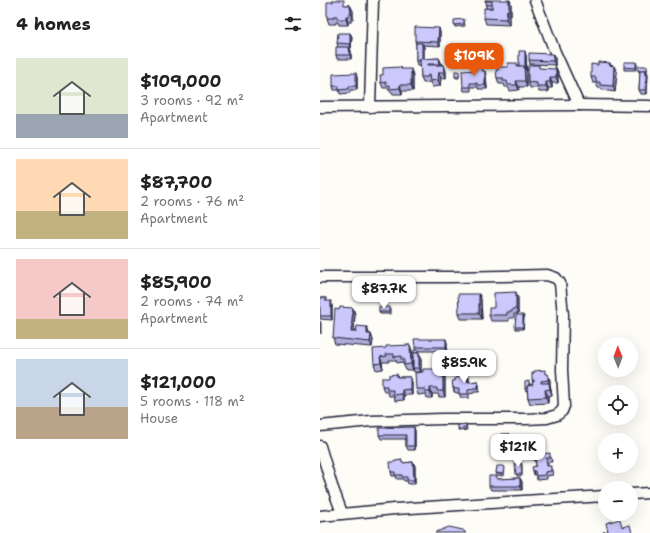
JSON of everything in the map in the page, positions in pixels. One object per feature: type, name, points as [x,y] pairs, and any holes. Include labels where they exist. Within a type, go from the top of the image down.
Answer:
[{"type":"street","points":[[370,107],[372,0]]},
{"type":"street","points":[[535,0],[555,52],[579,105]]},
{"type":"street","points":[[320,107],[579,105],[650,106]]},
{"type":"street","points":[[320,276],[450,277],[539,275],[556,278],[560,283],[563,315],[562,370],[564,406],[562,412],[547,418],[371,421],[320,426]]},
{"type":"street","points":[[320,446],[342,513]]},
{"type":"street","points":[[638,493],[650,492]]},
{"type":"street","points":[[320,516],[395,509],[598,496]]},
{"type":"building","points":[[333,0],[344,0],[344,5],[350,5],[351,13],[349,13],[349,16],[346,16],[346,19],[337,19],[337,16],[333,16],[334,18],[327,18],[327,2],[333,2]]},
{"type":"building","points":[[485,0],[509,0],[509,10],[507,10],[506,19],[484,18],[484,8],[492,8],[492,1]]},
{"type":"building","points":[[486,5],[492,5],[492,8],[486,8]]},
{"type":"building","points":[[464,19],[464,24],[454,25],[454,20]]},
{"type":"building","points":[[415,27],[439,28],[438,42],[415,41]]},
{"type":"building","points":[[338,33],[350,33],[350,44],[337,43]]},
{"type":"building","points":[[416,43],[422,43],[422,59],[420,59],[420,61],[416,61]]},
{"type":"building","points":[[336,47],[349,47],[350,55],[336,55]]},
{"type":"building","points":[[519,51],[525,51],[525,67],[519,66]]},
{"type":"building","points":[[529,53],[553,54],[553,61],[529,60]]},
{"type":"building","points":[[439,58],[440,64],[428,64],[444,65],[444,72],[439,72],[438,80],[430,81],[429,75],[428,77],[421,77],[420,59]]},
{"type":"building","points":[[476,59],[486,60],[486,65],[476,64]]},
{"type":"building","points":[[598,62],[610,63],[609,65],[614,66],[613,86],[600,85],[600,82],[596,82],[596,77],[591,77],[591,64],[598,65]]},
{"type":"building","points":[[624,62],[636,62],[636,68],[624,67]]},
{"type":"building","points":[[508,63],[517,63],[517,66],[524,66],[525,81],[516,81],[517,85],[508,85],[507,81],[503,81],[503,78],[497,78],[496,70],[498,70],[498,67],[508,67]]},
{"type":"building","points":[[476,65],[482,65],[482,71],[485,71],[485,85],[470,83],[470,87],[463,87],[462,71],[476,70]]},
{"type":"building","points":[[529,65],[539,65],[539,68],[556,69],[556,77],[550,77],[550,82],[546,82],[546,86],[537,86],[537,83],[528,82]]},
{"type":"building","points":[[638,66],[647,66],[647,70],[638,70]]},
{"type":"building","points":[[401,67],[401,69],[411,69],[411,85],[400,85],[400,88],[390,89],[390,85],[386,85],[386,82],[381,83],[380,75],[383,75],[383,68]]},
{"type":"building","points":[[640,70],[646,70],[645,90],[639,90]]},
{"type":"building","points":[[455,71],[459,71],[459,76],[455,76]]},
{"type":"building","points":[[356,73],[356,86],[349,86],[349,89],[339,90],[339,86],[333,86],[333,74]]},
{"type":"building","points":[[516,292],[516,309],[512,309],[512,312],[507,312],[507,315],[489,315],[489,308],[494,308],[494,293]]},
{"type":"building","points":[[458,294],[479,294],[479,313],[459,313]]},
{"type":"building","points":[[320,298],[326,298],[326,301],[331,301],[331,316],[320,316]]},
{"type":"building","points":[[340,307],[353,308],[351,332],[356,332],[357,326],[367,327],[367,334],[371,334],[370,342],[333,338],[335,309],[339,310]]},
{"type":"building","points":[[379,307],[389,307],[389,312],[379,312]]},
{"type":"building","points":[[516,315],[523,315],[523,327],[515,327]]},
{"type":"building","points":[[414,339],[446,339],[446,347],[415,347]]},
{"type":"building","points":[[410,345],[411,364],[404,365],[404,359],[401,359],[401,356],[394,357],[394,354],[386,354],[387,356],[380,357],[381,363],[374,364],[373,349],[386,348],[386,346]]},
{"type":"building","points":[[414,350],[418,350],[418,353],[414,353]]},
{"type":"building","points":[[413,353],[419,353],[419,368],[413,368]]},
{"type":"building","points":[[423,369],[443,369],[443,391],[437,391],[437,388],[430,388],[430,392],[425,392],[425,389],[416,389],[415,373],[423,372]]},
{"type":"building","points":[[545,370],[545,374],[548,374],[548,380],[541,381],[541,383],[549,383],[550,389],[545,390],[546,397],[528,398],[527,386],[533,385],[532,382],[534,382],[534,380],[532,380],[532,373],[534,373],[534,371]]},
{"type":"building","points":[[467,373],[468,382],[478,381],[478,388],[468,390],[468,394],[459,394],[459,389],[453,388],[452,381],[455,381],[455,378],[460,377],[460,374]]},
{"type":"building","points":[[397,374],[397,377],[410,377],[410,389],[402,390],[402,394],[393,395],[393,390],[387,390],[387,386],[382,386],[382,378],[389,378],[389,375]]},
{"type":"building","points":[[529,381],[529,385],[525,389],[525,382]]},
{"type":"building","points":[[466,424],[466,428],[458,429],[458,425]]},
{"type":"building","points":[[414,427],[414,446],[406,446],[406,435],[379,435],[379,428]]},
{"type":"building","points":[[501,434],[509,434],[509,439],[517,439],[518,451],[492,453],[492,440],[496,440],[496,436],[501,436]]},
{"type":"building","points":[[541,449],[541,454],[550,453],[550,458],[546,458],[547,466],[551,466],[551,471],[545,472],[545,475],[536,476],[532,467],[536,466],[535,458],[533,458],[533,450]]},
{"type":"building","points":[[402,460],[402,463],[413,462],[414,480],[407,480],[407,477],[395,475],[395,472],[391,472],[390,462]]},
{"type":"building","points":[[515,463],[521,463],[522,474],[516,474]]},
{"type":"building","points":[[497,466],[504,466],[503,474],[496,473]]},
{"type":"building","points":[[489,476],[497,476],[497,479],[520,478],[520,486],[489,486]]},
{"type":"building","points":[[620,521],[622,527],[630,525],[632,533],[603,533],[608,531],[606,523]]},
{"type":"building","points":[[449,527],[463,530],[466,533],[435,533]]}]
